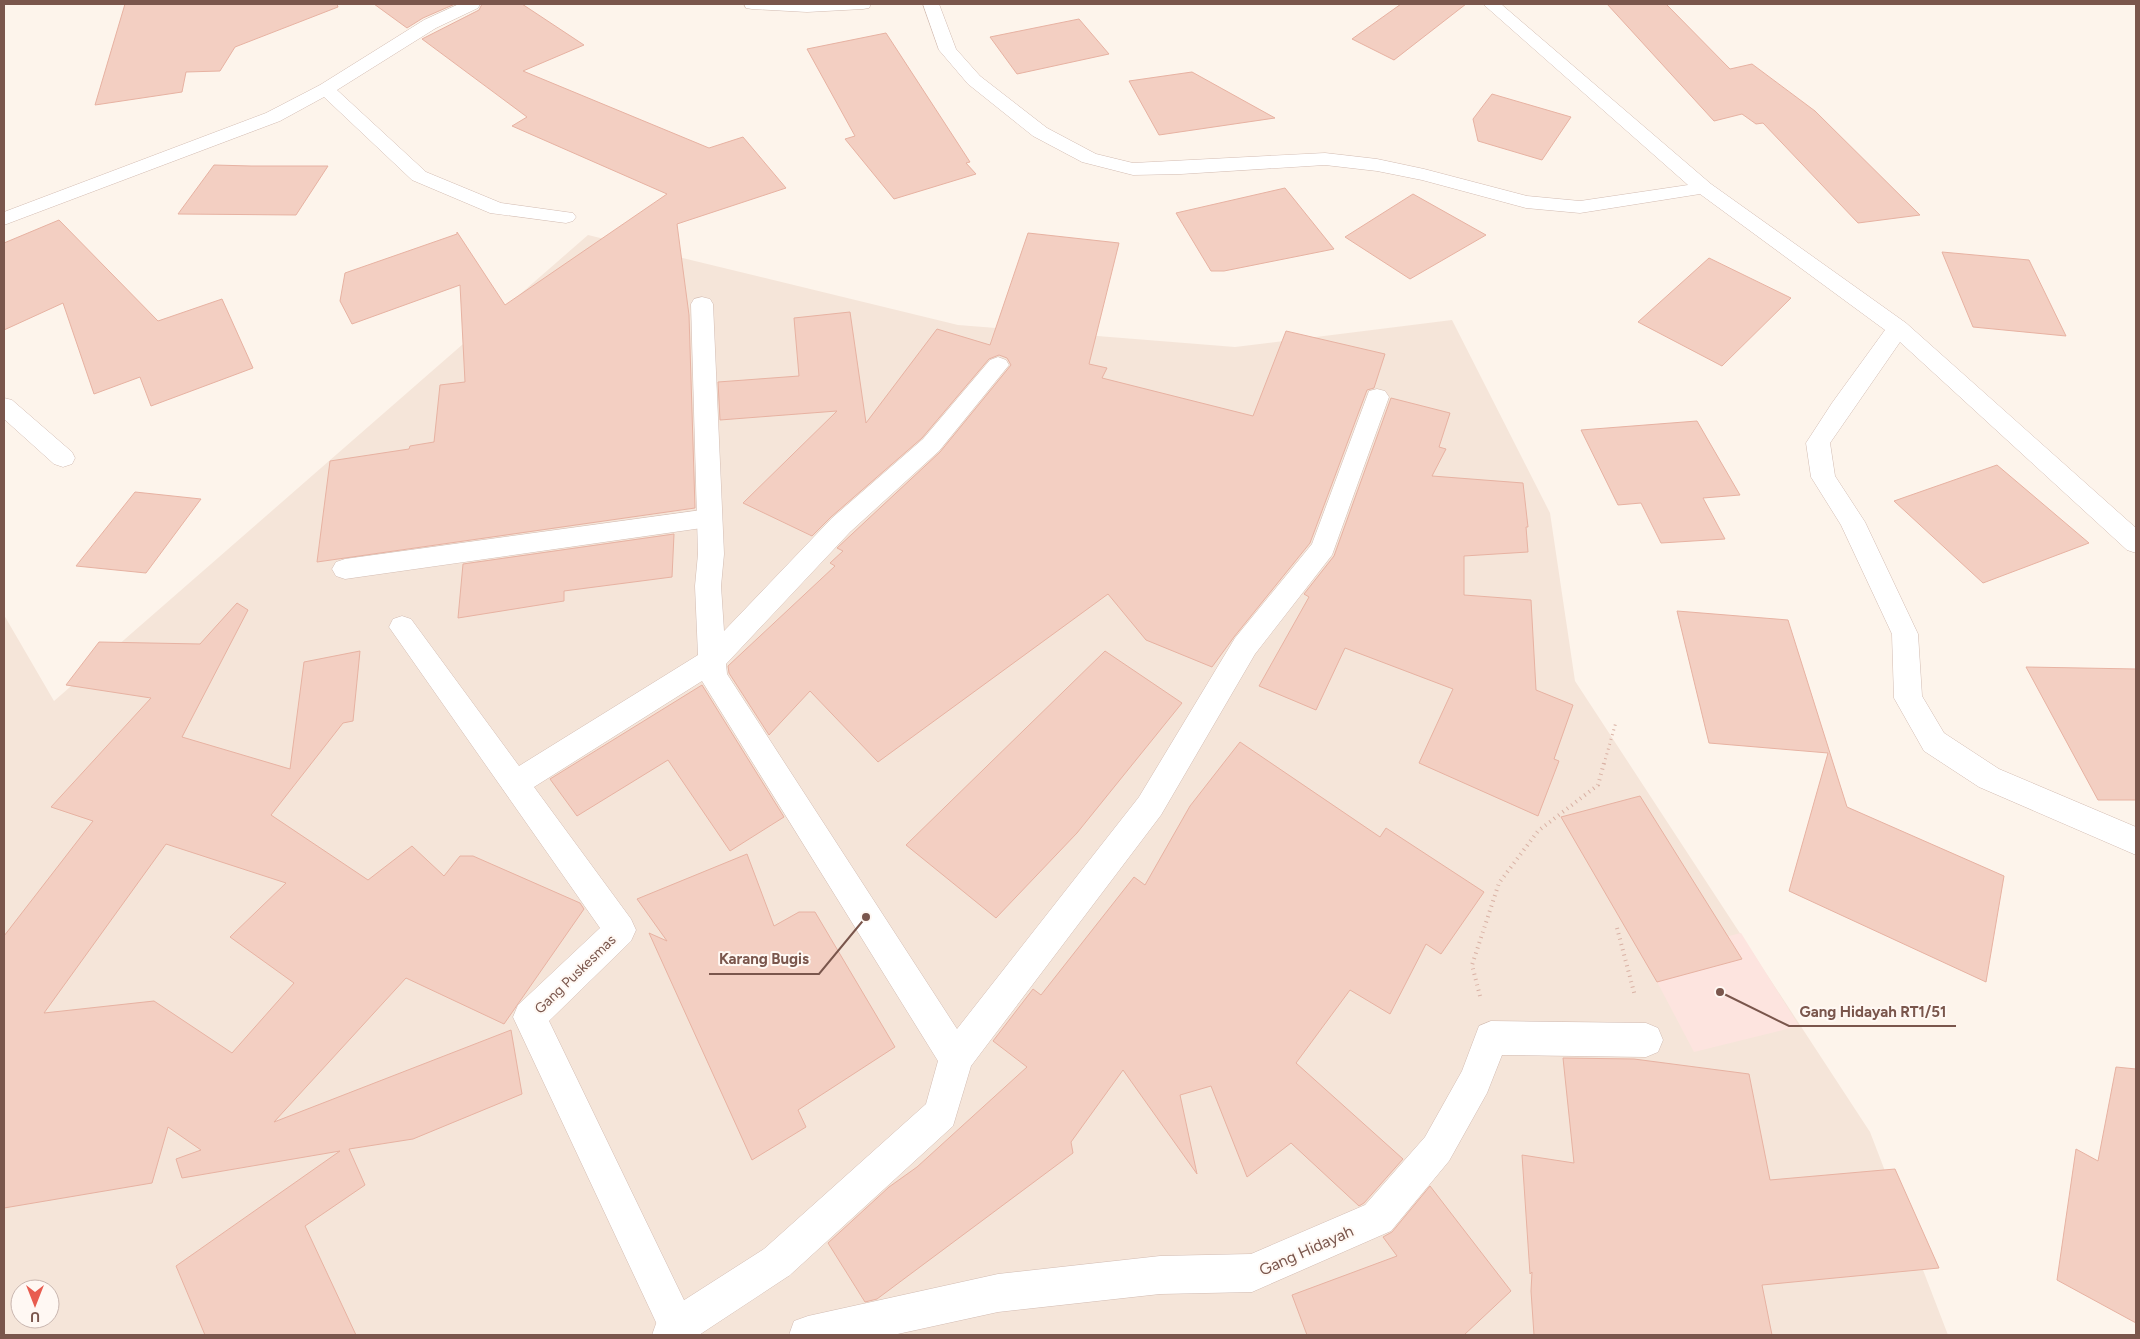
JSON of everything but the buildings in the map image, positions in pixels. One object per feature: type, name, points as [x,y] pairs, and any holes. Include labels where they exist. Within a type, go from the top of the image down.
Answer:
[{"type":"street","points":[[4,219],[273,117],[326,89],[430,24],[472,4]]},
{"type":"street","points":[[752,4],[830,7],[863,4]]},
{"type":"street","points":[[931,4],[948,50],[974,80],[1040,132],[1089,158],[1133,169],[1182,168],[1325,159],[1377,165],[1424,175],[1526,202],[1580,207],[1704,188]]},
{"type":"street","points":[[1491,4],[1704,188],[1898,328],[2136,543]]},
{"type":"street","points":[[326,89],[371,129],[419,176],[497,209],[566,217]]},
{"type":"street","points":[[702,304],[710,554],[708,586],[714,676],[956,1058]]},
{"type":"street","points":[[1898,328],[1818,443],[1824,476],[1852,522],[1905,634],[1908,698],[1934,742],[1989,778],[2136,841]]},
{"type":"street","points":[[515,784],[714,659],[841,525],[931,445],[998,365]]},
{"type":"street","points":[[675,1331],[777,1262],[941,1114],[956,1058],[1150,806],[1245,646],[1323,548],[1377,398]]},
{"type":"street","points":[[4,406],[62,458]]},
{"type":"street","points":[[345,569],[709,518]]},
{"type":"street","name":"Gang Puskesmas","points":[[402,627],[620,930],[530,1017],[675,1331]]},
{"type":"street","points":[[1491,1038],[1646,1040]]},
{"type":"street","name":"Gang Hidayah","points":[[808,1335],[998,1293],[1160,1275],[1252,1274],[1378,1218],[1437,1149],[1475,1081],[1491,1038]]},
{"type":"path","points":[[1491,1038],[1472,965],[1499,883],[1538,831],[1598,785],[1616,722]]},
{"type":"path","points":[[1617,928],[1646,1040]]},
{"type":"shaded area","points":[[588,235],[958,325],[1235,347],[1452,320],[1550,513],[1575,681],[1870,1132],[1948,1335],[4,1335],[4,615],[54,701]]},
{"type":"shaded area","points":[[1741,933],[1799,1026],[1694,1052],[1644,957]]},
{"type":"place","name":"Karang Bugis","points":[[866,917]]},
{"type":"place","name":"Gang Hidayah RT1/51","points":[[1720,992]]}]
